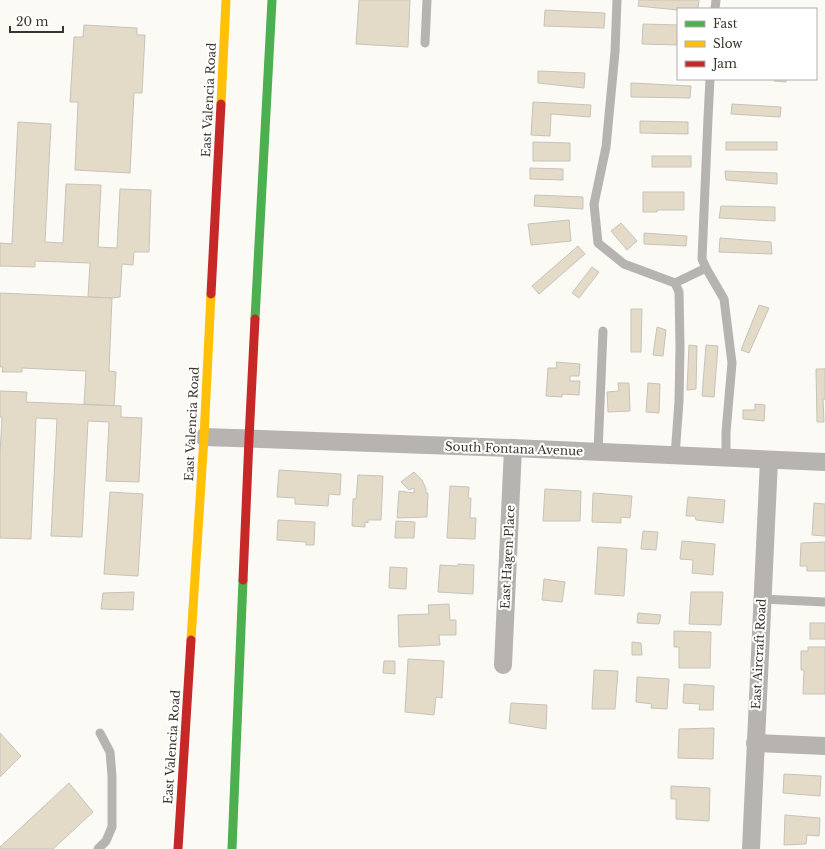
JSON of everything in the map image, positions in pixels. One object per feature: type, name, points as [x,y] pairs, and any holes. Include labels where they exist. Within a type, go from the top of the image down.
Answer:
[{"type":"main road","name":"East Valencia Road","points":[[178,849],[204,437],[226,0]]},
{"type":"main road","points":[[232,849],[249,439],[272,0]]},
{"type":"street","name":"South Fontana Avenue","points":[[204,437],[513,448],[825,462]]},
{"type":"street","name":"East Hagen Place","points":[[503,666],[513,448]]},
{"type":"street","name":"East Aircraft Road","points":[[751,849],[769,460]]},
{"type":"street","points":[[755,743],[825,746]]},
{"type":"lane","points":[[425,43],[427,0]]},
{"type":"lane","points":[[617,0],[615,52],[606,147],[594,204],[598,243],[624,264],[675,283],[679,292],[680,348],[675,456]]},
{"type":"lane","points":[[710,80],[702,259],[724,299],[732,363],[726,432],[726,458]]},
{"type":"lane","points":[[675,283],[706,268]]},
{"type":"lane","points":[[598,452],[603,331]]},
{"type":"lane","points":[[762,599],[825,602]]},
{"type":"lane","points":[[98,849],[106,841],[112,827],[112,776],[110,752],[100,733]]},
{"type":"building","points":[[359,0],[410,0],[408,47],[356,44]]},
{"type":"building","points":[[639,0],[699,0],[698,8],[677,8],[677,10],[638,6]]},
{"type":"building","points":[[545,10],[605,13],[604,28],[544,26]]},
{"type":"building","points":[[643,24],[677,25],[677,45],[642,44]]},
{"type":"building","points":[[84,25],[137,28],[137,35],[145,35],[142,93],[134,93],[130,173],[75,170],[78,102],[70,102],[74,37],[83,37]]},
{"type":"building","points":[[538,71],[585,73],[584,88],[538,83]]},
{"type":"building","points":[[786,80],[786,82],[774,81]]},
{"type":"building","points":[[631,83],[691,86],[690,98],[631,97]]},
{"type":"building","points":[[533,102],[591,105],[590,117],[551,114],[550,136],[531,135]]},
{"type":"building","points":[[732,104],[781,107],[780,117],[731,114]]},
{"type":"building","points":[[640,121],[688,122],[688,134],[640,133]]},
{"type":"building","points":[[18,122],[51,124],[45,242],[63,243],[66,184],[101,185],[98,247],[117,248],[120,189],[151,190],[149,252],[134,252],[133,265],[122,264],[120,297],[88,297],[90,263],[35,261],[35,267],[0,266],[0,243],[12,244]]},
{"type":"building","points":[[533,142],[570,143],[570,161],[533,161]]},
{"type":"building","points":[[726,142],[777,142],[777,150],[726,150]]},
{"type":"building","points":[[652,156],[691,156],[691,167],[652,167]]},
{"type":"building","points":[[530,168],[563,169],[563,180],[530,179]]},
{"type":"building","points":[[725,171],[777,173],[777,184],[726,180]]},
{"type":"building","points":[[643,192],[684,192],[684,210],[657,210],[657,212],[643,212]]},
{"type":"building","points":[[535,195],[583,197],[583,209],[534,206]]},
{"type":"building","points":[[721,206],[775,207],[775,221],[719,218]]},
{"type":"building","points":[[569,220],[571,241],[531,245],[528,224]]},
{"type":"building","points":[[621,223],[637,241],[627,250],[611,231]]},
{"type":"building","points":[[644,233],[687,236],[686,246],[644,244]]},
{"type":"building","points":[[720,238],[771,242],[772,254],[719,252]]},
{"type":"building","points":[[578,246],[585,254],[539,294],[532,286]]},
{"type":"building","points":[[592,267],[599,272],[579,298],[572,293]]},
{"type":"building","points":[[0,293],[112,298],[109,371],[116,372],[114,406],[84,404],[86,371],[22,368],[22,372],[2,372],[3,367],[0,367]]},
{"type":"building","points":[[759,305],[769,308],[749,353],[741,350]]},
{"type":"building","points":[[631,309],[642,309],[641,352],[631,352]]},
{"type":"building","points":[[657,327],[666,330],[663,356],[653,355]]},
{"type":"building","points":[[689,345],[697,346],[696,389],[687,390]]},
{"type":"building","points":[[706,345],[718,346],[714,397],[702,396]]},
{"type":"building","points":[[556,362],[580,364],[579,376],[570,376],[570,381],[580,381],[579,395],[562,394],[562,397],[546,396],[548,368],[557,368]]},
{"type":"building","points":[[816,369],[825,369],[825,399],[823,399],[824,422],[817,422]]},
{"type":"building","points":[[618,383],[629,383],[630,411],[608,412],[607,392],[619,391]]},
{"type":"building","points":[[648,383],[660,384],[659,413],[646,412]]},
{"type":"building","points":[[0,391],[27,392],[26,402],[121,406],[121,417],[142,418],[139,482],[106,481],[109,422],[88,421],[82,537],[51,536],[57,419],[36,418],[31,539],[0,538],[0,454],[2,417],[0,417]]},
{"type":"building","points":[[755,404],[765,405],[764,421],[743,419],[743,410],[755,410]]},
{"type":"building","points":[[279,470],[341,474],[340,495],[329,494],[328,506],[295,504],[295,498],[277,497]]},
{"type":"building","points":[[414,472],[422,480],[426,493],[428,493],[427,517],[397,518],[399,491],[414,493],[414,488],[409,490],[401,482]]},
{"type":"building","points":[[358,475],[383,476],[381,520],[368,520],[368,523],[365,522],[365,527],[352,526],[353,499],[356,499]]},
{"type":"building","points":[[450,486],[469,487],[468,498],[471,498],[470,518],[476,518],[475,539],[447,538]]},
{"type":"building","points":[[545,489],[581,491],[580,521],[543,521]]},
{"type":"building","points":[[110,492],[143,494],[138,576],[104,574]]},
{"type":"building","points":[[593,493],[632,496],[630,518],[621,517],[621,523],[592,522]]},
{"type":"building","points":[[688,497],[725,500],[723,523],[696,520],[695,516],[686,516]]},
{"type":"building","points":[[814,503],[825,504],[825,536],[812,535]]},
{"type":"building","points":[[278,520],[315,522],[314,545],[306,545],[306,542],[277,540]]},
{"type":"building","points":[[396,521],[415,522],[414,538],[395,538]]},
{"type":"building","points":[[643,531],[658,532],[656,550],[641,549]]},
{"type":"building","points":[[682,541],[715,544],[713,575],[692,573],[693,560],[680,559]]},
{"type":"building","points":[[825,542],[825,571],[807,571],[807,566],[800,566],[801,543]]},
{"type":"building","points":[[598,547],[627,549],[624,596],[595,594]]},
{"type":"building","points":[[458,564],[474,565],[473,594],[438,592],[440,565],[458,566]]},
{"type":"building","points":[[390,567],[407,568],[406,589],[389,588]]},
{"type":"building","points":[[544,579],[565,582],[562,602],[542,600]]},
{"type":"building","points":[[134,592],[133,610],[101,609],[103,593]]},
{"type":"building","points":[[691,592],[723,592],[721,625],[689,624]]},
{"type":"building","points":[[449,604],[450,620],[456,620],[456,635],[439,635],[440,645],[399,647],[398,615],[429,614],[428,605]]},
{"type":"building","points":[[638,613],[661,615],[659,624],[637,623]]},
{"type":"building","points":[[810,623],[825,623],[825,639],[810,639]]},
{"type":"building","points":[[674,631],[711,632],[710,668],[679,668],[679,647],[674,647]]},
{"type":"building","points":[[632,642],[641,643],[642,655],[632,655]]},
{"type":"building","points":[[808,647],[825,647],[825,694],[803,694],[804,670],[801,670],[801,651],[808,651]]},
{"type":"building","points":[[408,659],[444,661],[442,698],[436,697],[434,715],[405,712]]},
{"type":"building","points":[[384,661],[395,661],[395,674],[383,673]]},
{"type":"building","points":[[594,670],[618,671],[615,709],[592,709]]},
{"type":"building","points":[[637,677],[669,679],[667,709],[651,708],[652,704],[636,702]]},
{"type":"building","points":[[684,684],[714,686],[713,710],[699,710],[700,704],[683,703]]},
{"type":"building","points":[[511,703],[547,705],[546,729],[509,723]]},
{"type":"building","points":[[714,728],[713,759],[678,758],[679,729]]},
{"type":"building","points":[[0,733],[21,756],[0,777]]},
{"type":"building","points":[[784,774],[821,776],[820,796],[783,793]]},
{"type":"building","points":[[69,783],[93,812],[53,849],[0,849],[0,847]]},
{"type":"building","points":[[671,786],[710,788],[709,821],[676,819],[676,799],[671,799]]},
{"type":"building","points":[[785,815],[820,818],[819,836],[807,835],[806,844],[784,845]]},
{"type":"traffic: fast","points":[[255,319],[272,0]]},
{"type":"traffic: fast","points":[[232,849],[243,580]]},
{"type":"traffic: slow","points":[[221,104],[226,0]]},
{"type":"traffic: slow","points":[[191,640],[204,437],[211,294]]},
{"type":"traffic: jam","points":[[211,294],[221,104]]},
{"type":"traffic: jam","points":[[243,580],[255,319]]},
{"type":"traffic: jam","points":[[178,849],[191,640]]}]
